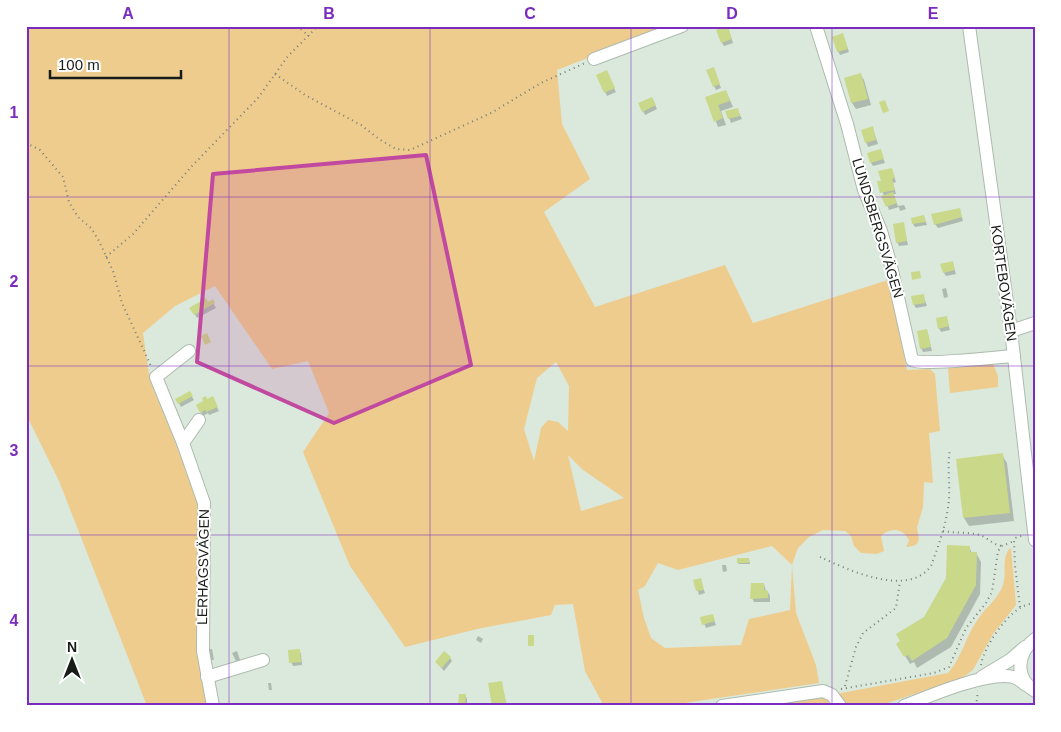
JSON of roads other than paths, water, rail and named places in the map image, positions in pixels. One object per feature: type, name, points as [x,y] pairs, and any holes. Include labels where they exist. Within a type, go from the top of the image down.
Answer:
[{"type":"street","points":[[594,59],[682,26]]},
{"type":"street","name":"LUNDSBERGSVÄGEN","points":[[816,26],[847,124],[864,190],[881,231],[892,266],[912,360],[916,363],[924,363],[1014,356]]},
{"type":"street","name":"KORTEBOVÄGEN","points":[[969,26],[1011,331],[1034,536]]},
{"type":"street","points":[[1011,331],[1035,323]]},
{"type":"street","name":"LERHAGSVÄGEN","points":[[189,351],[156,377],[183,443],[204,503],[202,630],[203,651],[213,706]]},
{"type":"street","points":[[183,443],[199,420]]},
{"type":"street","points":[[978,680],[1010,660],[1031,642]]},
{"type":"street","points":[[1031,642],[1022,654],[1020,667],[1022,676],[1032,690]]},
{"type":"street","points":[[207,677],[263,660]]},
{"type":"street","points":[[904,706],[978,680],[1004,676],[1015,677],[1032,690]]},
{"type":"street","points":[[722,706],[823,692],[832,694],[840,706]]}]
